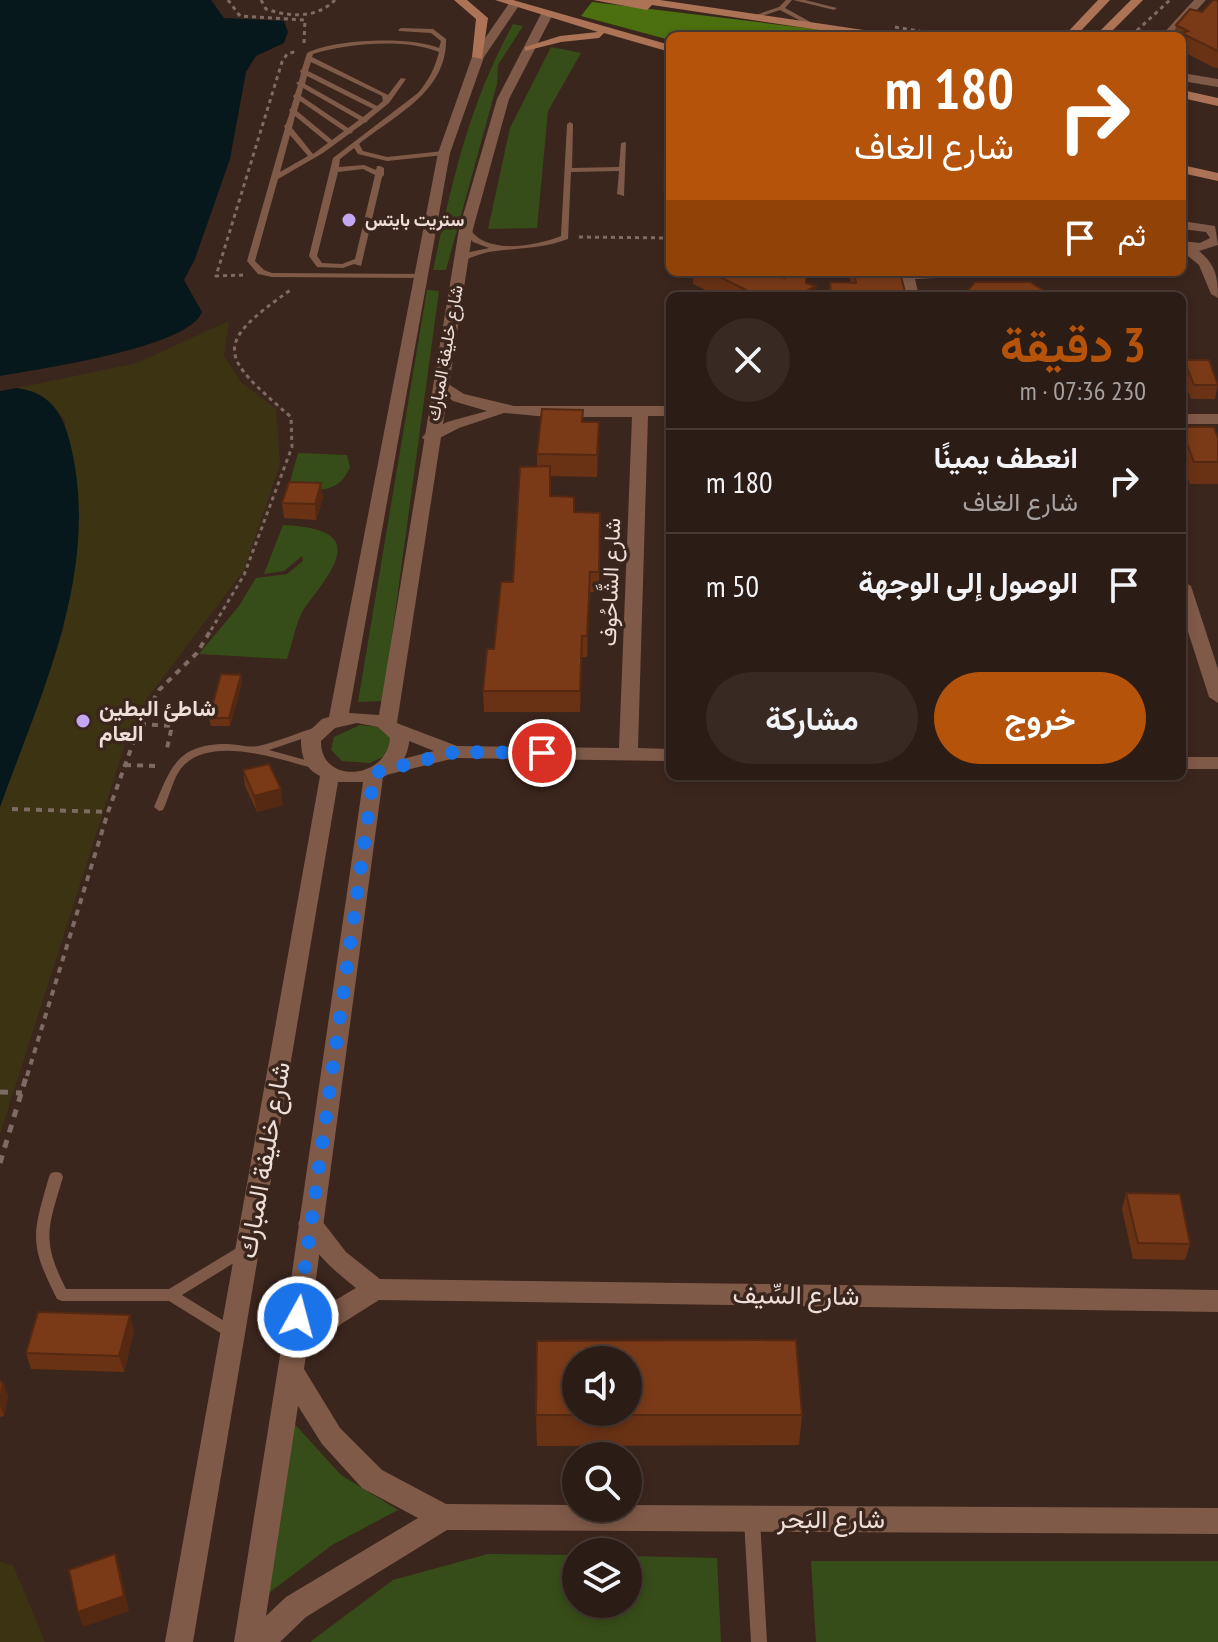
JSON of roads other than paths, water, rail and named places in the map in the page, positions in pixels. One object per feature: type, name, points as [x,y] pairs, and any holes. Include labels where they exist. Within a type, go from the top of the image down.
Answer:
[{"type":"main road","points":[[460,0],[482,18],[478,57]]},
{"type":"main road","points":[[501,0],[519,1],[547,14],[666,48]]},
{"type":"main road","name":"شارع خليفة المبارك","points":[[547,14],[559,0]]},
{"type":"main road","points":[[599,0],[676,11],[711,11]]},
{"type":"main road","points":[[637,0],[856,32]]},
{"type":"main road","points":[[673,0],[730,9],[753,17]]},
{"type":"main road","points":[[1074,32],[1104,0]]},
{"type":"main road","points":[[1105,32],[1137,0]]},
{"type":"main road","points":[[1059,32],[1071,22],[1086,19]]},
{"type":"main road","points":[[529,49],[572,37],[617,35]]},
{"type":"main road","points":[[1186,95],[1218,102]]},
{"type":"main road","points":[[1186,170],[1218,177]]},
{"type":"street","points":[[1171,32],[1200,0]]},
{"type":"street","name":"شارع خليفة المبارك","points":[[390,726],[430,438],[442,385],[434,316],[423,276],[444,153],[478,57],[519,1]]},
{"type":"street","name":"شارع خليفة المبارك","points":[[338,720],[434,316],[460,259],[493,128],[547,14]]},
{"type":"street","points":[[1186,69],[1217,82]]},
{"type":"street","points":[[1186,78],[1217,82]]},
{"type":"street","points":[[1186,225],[1203,227],[1215,242]]},
{"type":"street","points":[[1186,245],[1215,242]]},
{"type":"street","points":[[1205,263],[1215,242]]},
{"type":"street","points":[[1186,247],[1205,263],[1218,294]]},
{"type":"street","points":[[442,385],[468,403],[508,410],[666,411]]},
{"type":"street","points":[[430,438],[471,418],[508,410]]},
{"type":"street","name":"شارع الشَّاحُوف","points":[[628,755],[640,411]]},
{"type":"street","points":[[1186,419],[1218,419]]},
{"type":"street","points":[[1186,598],[1218,697]]},
{"type":"street","points":[[455,752],[390,726],[357,717],[338,720],[319,730],[308,748],[323,769],[353,777],[455,752],[666,755]]},
{"type":"street","points":[[248,1642],[378,772],[399,754],[400,736],[390,726]]},
{"type":"street","points":[[1186,763],[1218,763]]},
{"type":"street","name":"شارع خليفة المبارك","points":[[179,1642],[249,1246],[323,769]]},
{"type":"street","points":[[292,1360],[332,1316],[375,1289],[337,1259],[310,1224]]},
{"type":"street","name":"شارع السِّيف","points":[[375,1289],[1218,1301]]},
{"type":"street","name":"شارع البَحر","points":[[292,1360],[331,1436],[372,1479],[443,1517],[1218,1521]]},
{"type":"street","points":[[260,1642],[296,1607],[443,1517]]},
{"type":"lane","points":[[753,17],[781,8],[789,0]]},
{"type":"lane","points":[[796,0],[834,8]]},
{"type":"lane","points":[[781,8],[814,26]]},
{"type":"lane","points":[[290,276],[309,267],[314,260],[337,158],[406,109],[428,87],[444,40],[437,33],[401,30]]},
{"type":"lane","points":[[309,56],[337,47],[416,43],[431,40],[437,33]]},
{"type":"lane","points":[[416,43],[442,51]]},
{"type":"lane","points":[[309,56],[251,261],[261,272],[290,276],[423,276]]},
{"type":"lane","points":[[309,56],[385,95],[387,102]]},
{"type":"lane","points":[[303,71],[378,109]]},
{"type":"lane","points":[[273,179],[365,121],[387,102],[403,79]]},
{"type":"lane","points":[[299,83],[365,121]]},
{"type":"lane","points":[[296,96],[350,132]]},
{"type":"lane","points":[[292,110],[333,144]]},
{"type":"lane","points":[[460,259],[495,247],[539,247],[565,237],[570,124]]},
{"type":"lane","points":[[287,126],[312,157]]},
{"type":"lane","points":[[621,194],[624,143]]},
{"type":"lane","points":[[355,144],[360,153],[387,159],[444,153]]},
{"type":"lane","points":[[366,276],[359,260],[380,166],[387,159]]},
{"type":"lane","points":[[335,170],[364,167],[380,175]]},
{"type":"lane","points":[[568,170],[622,169]]},
{"type":"lane","points":[[466,229],[476,240],[495,247]]},
{"type":"lane","points":[[314,260],[335,267],[359,260]]},
{"type":"lane","points":[[260,749],[319,730]]},
{"type":"lane","points":[[159,807],[180,763],[193,753],[210,749],[260,749],[323,769]]},
{"type":"lane","points":[[56,1177],[40,1233],[41,1254],[62,1295],[171,1295],[249,1246]]},
{"type":"lane","points":[[171,1295],[233,1334]]},
{"type":"lane","points":[[752,1519],[759,1642]]},
{"type":"place","name":"ستريت بايتس","points":[[349,220]]},
{"type":"place","name":"شاطئ البطين العام","points":[[83,721]]}]
